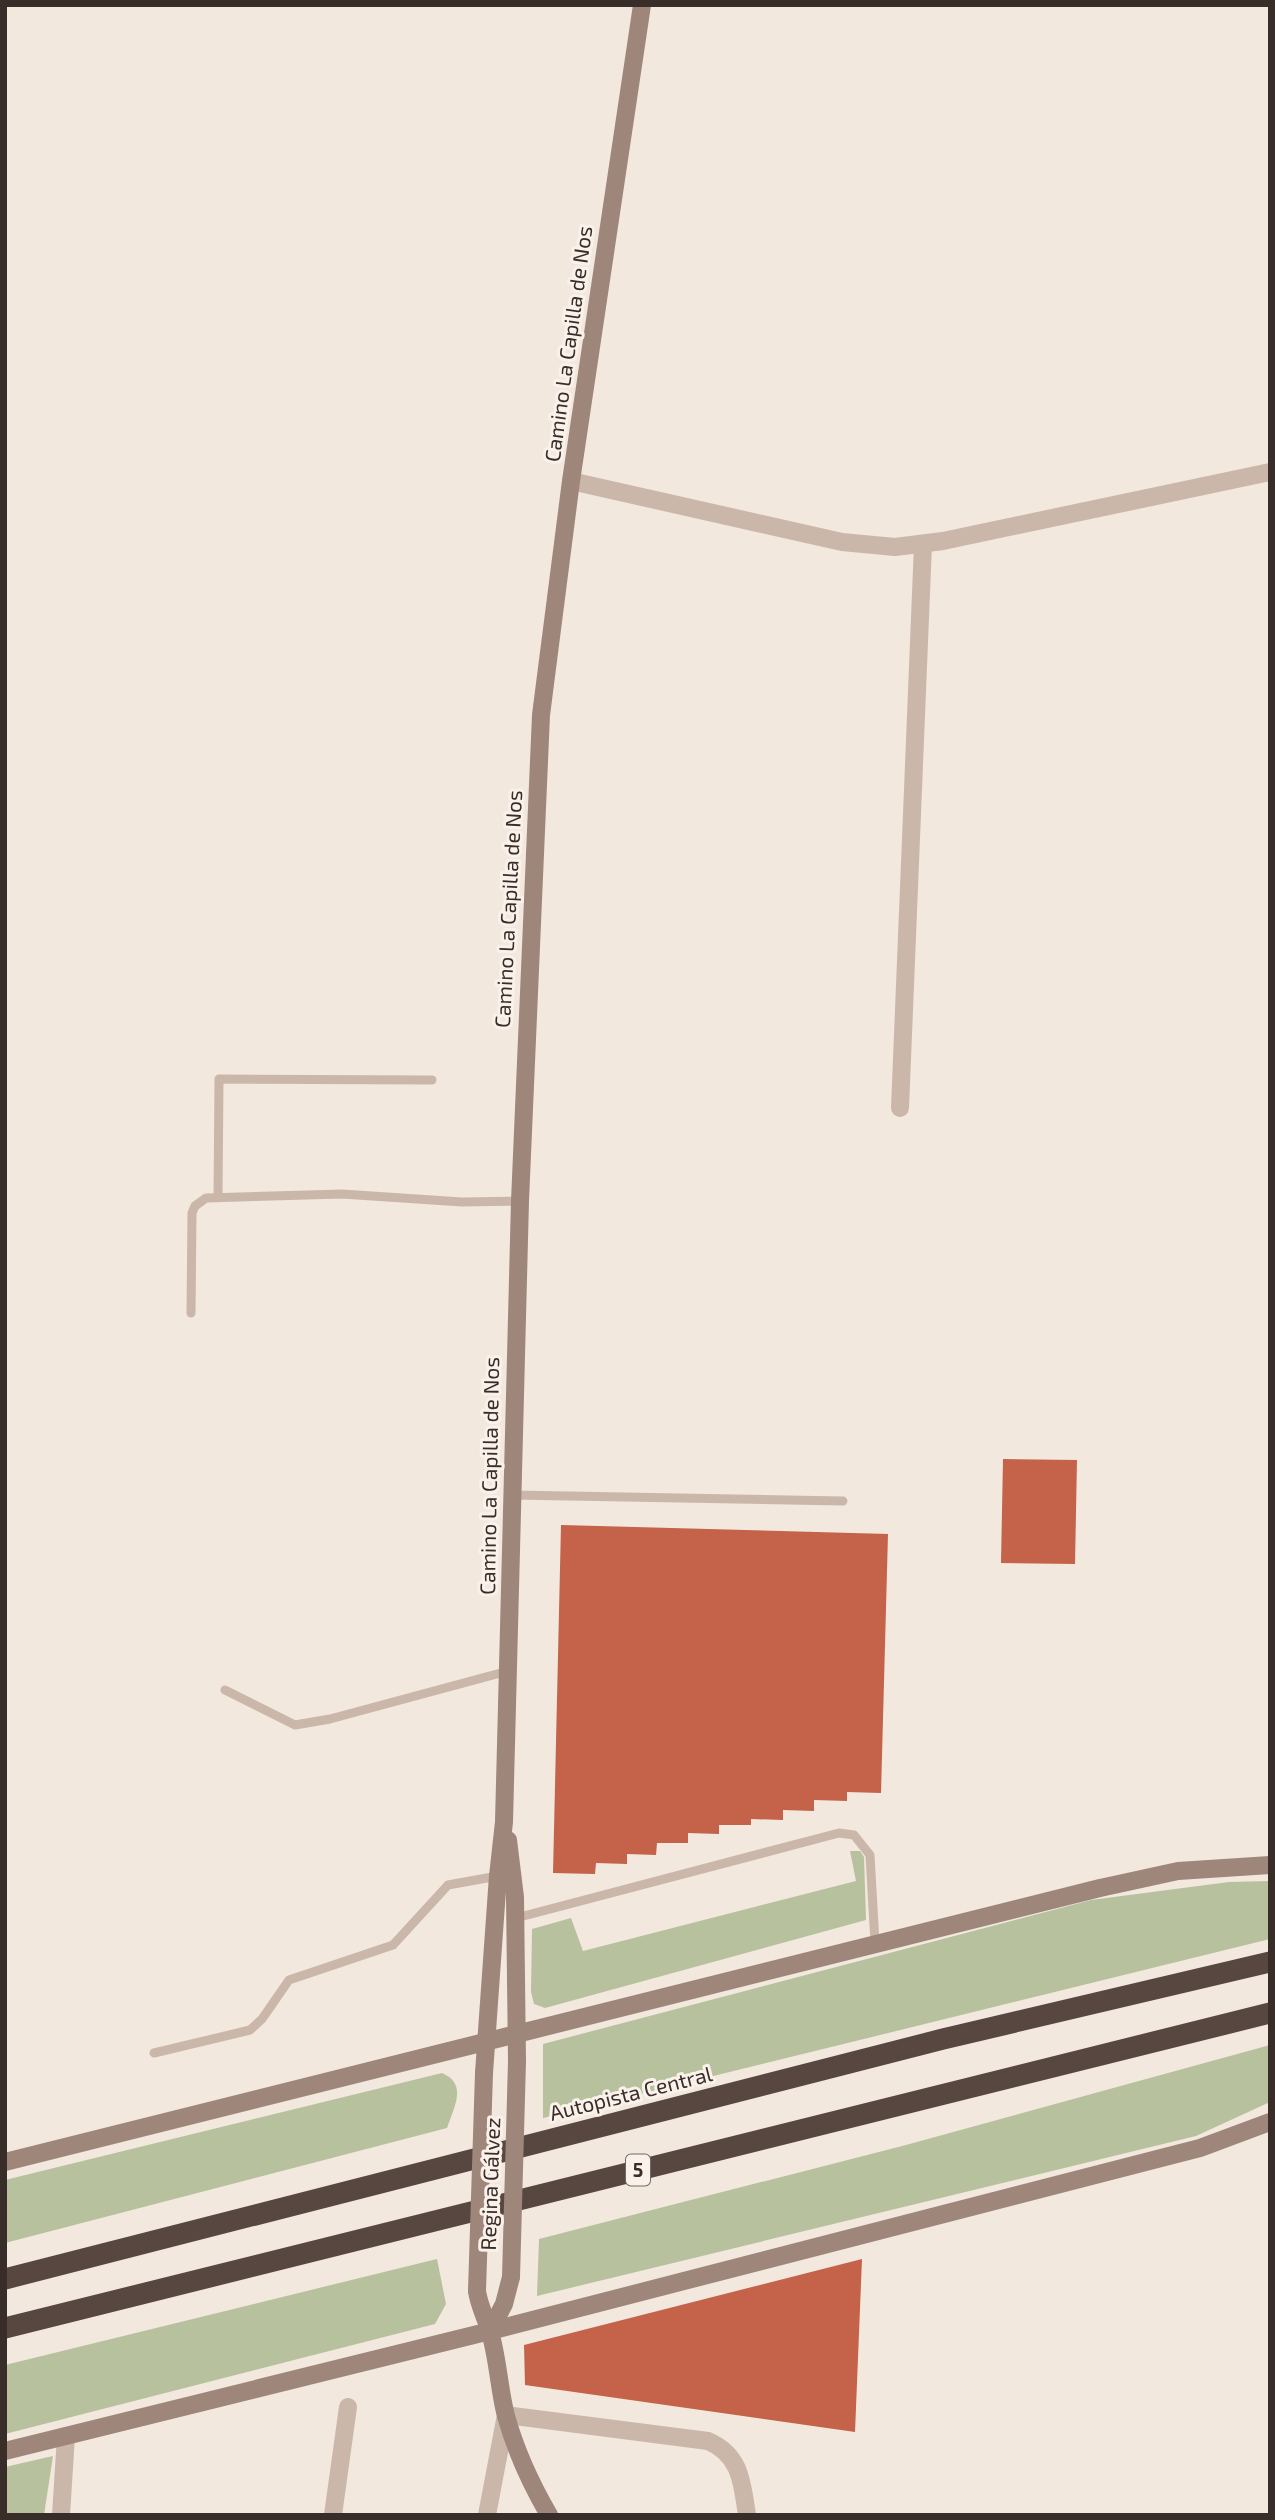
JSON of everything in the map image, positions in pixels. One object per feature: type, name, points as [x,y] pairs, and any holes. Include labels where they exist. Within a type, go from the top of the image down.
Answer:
[{"type":"highway","name":"Autopista Central","points":[[5,2279],[943,2039],[1270,1962]]},
{"type":"highway","name":"5","points":[[5,2328],[1270,2013]]},
{"type":"main road","name":"Camino La Capilla de Nos","points":[[488,2041],[504,1822],[520,1201],[541,715],[571,481],[642,5]]},
{"type":"main road","name":"Camino La Capilla de Nos","points":[[504,1822],[514,1876],[517,2034]]},
{"type":"main road","points":[[5,2162],[875,1943],[1178,1871],[1270,1865]]},
{"type":"main road","name":"Regina Gálvez","points":[[489,2331],[504,2304],[511,2277],[517,2034]]},
{"type":"main road","name":"Regina Gálvez","points":[[488,2041],[484,2073],[477,2291],[482,2315],[489,2331],[506,2415],[524,2467],[549,2515]]},
{"type":"main road","points":[[5,2451],[489,2331],[1200,2148],[1270,2122]]},
{"type":"street","points":[[571,481],[842,542],[895,547],[923,544],[1270,472]]},
{"type":"street","points":[[900,1108],[923,544]]},
{"type":"street","points":[[333,2515],[348,2407]]},
{"type":"street","points":[[487,2515],[506,2415],[708,2441],[727,2452],[738,2467],[747,2515]]},
{"type":"street","points":[[61,2515],[66,2436]]},
{"type":"lane","points":[[218,1197],[219,1079],[432,1080]]},
{"type":"lane","points":[[191,1313],[192,1213],[201,1200],[218,1197],[342,1194],[462,1202],[520,1201]]},
{"type":"lane","points":[[512,1495],[843,1500]]},
{"type":"lane","points":[[225,1690],[295,1725],[330,1719],[508,1671]]},
{"type":"lane","points":[[516,1918],[847,1833],[859,1840],[870,1855],[875,1943]]},
{"type":"lane","points":[[154,2053],[250,2030],[262,2019],[289,1980],[393,1945],[448,1885],[498,1877]]},
{"type":"green space","points":[[850,1851],[860,1851],[864,1857],[866,1920],[545,2008],[534,2004],[531,1992],[532,1929],[571,1918],[583,1951],[856,1881]]},
{"type":"green space","points":[[1270,1881],[1270,1939],[543,2118],[543,2044],[1091,1900],[1229,1882]]},
{"type":"green space","points":[[1270,2045],[1270,2102],[1196,2136],[537,2296],[539,2239],[906,2145]]},
{"type":"green space","points":[[442,2073],[455,2083],[457,2090],[447,2128],[5,2243],[5,2180]]},
{"type":"green space","points":[[437,2259],[446,2304],[435,2324],[5,2434],[5,2365]]},
{"type":"green space","points":[[53,2456],[44,2515],[5,2515],[5,2467]]},
{"type":"building","points":[[1003,1459],[1077,1460],[1075,1564],[1001,1563]]},
{"type":"building","points":[[561,1525],[888,1534],[881,1793],[847,1792],[847,1801],[814,1800],[814,1811],[783,1810],[783,1820],[751,1819],[751,1825],[719,1825],[719,1834],[688,1833],[688,1843],[657,1843],[656,1855],[627,1854],[627,1864],[596,1863],[595,1874],[553,1873]]},
{"type":"building","points":[[862,2259],[855,2432],[525,2385],[524,2345]]}]
